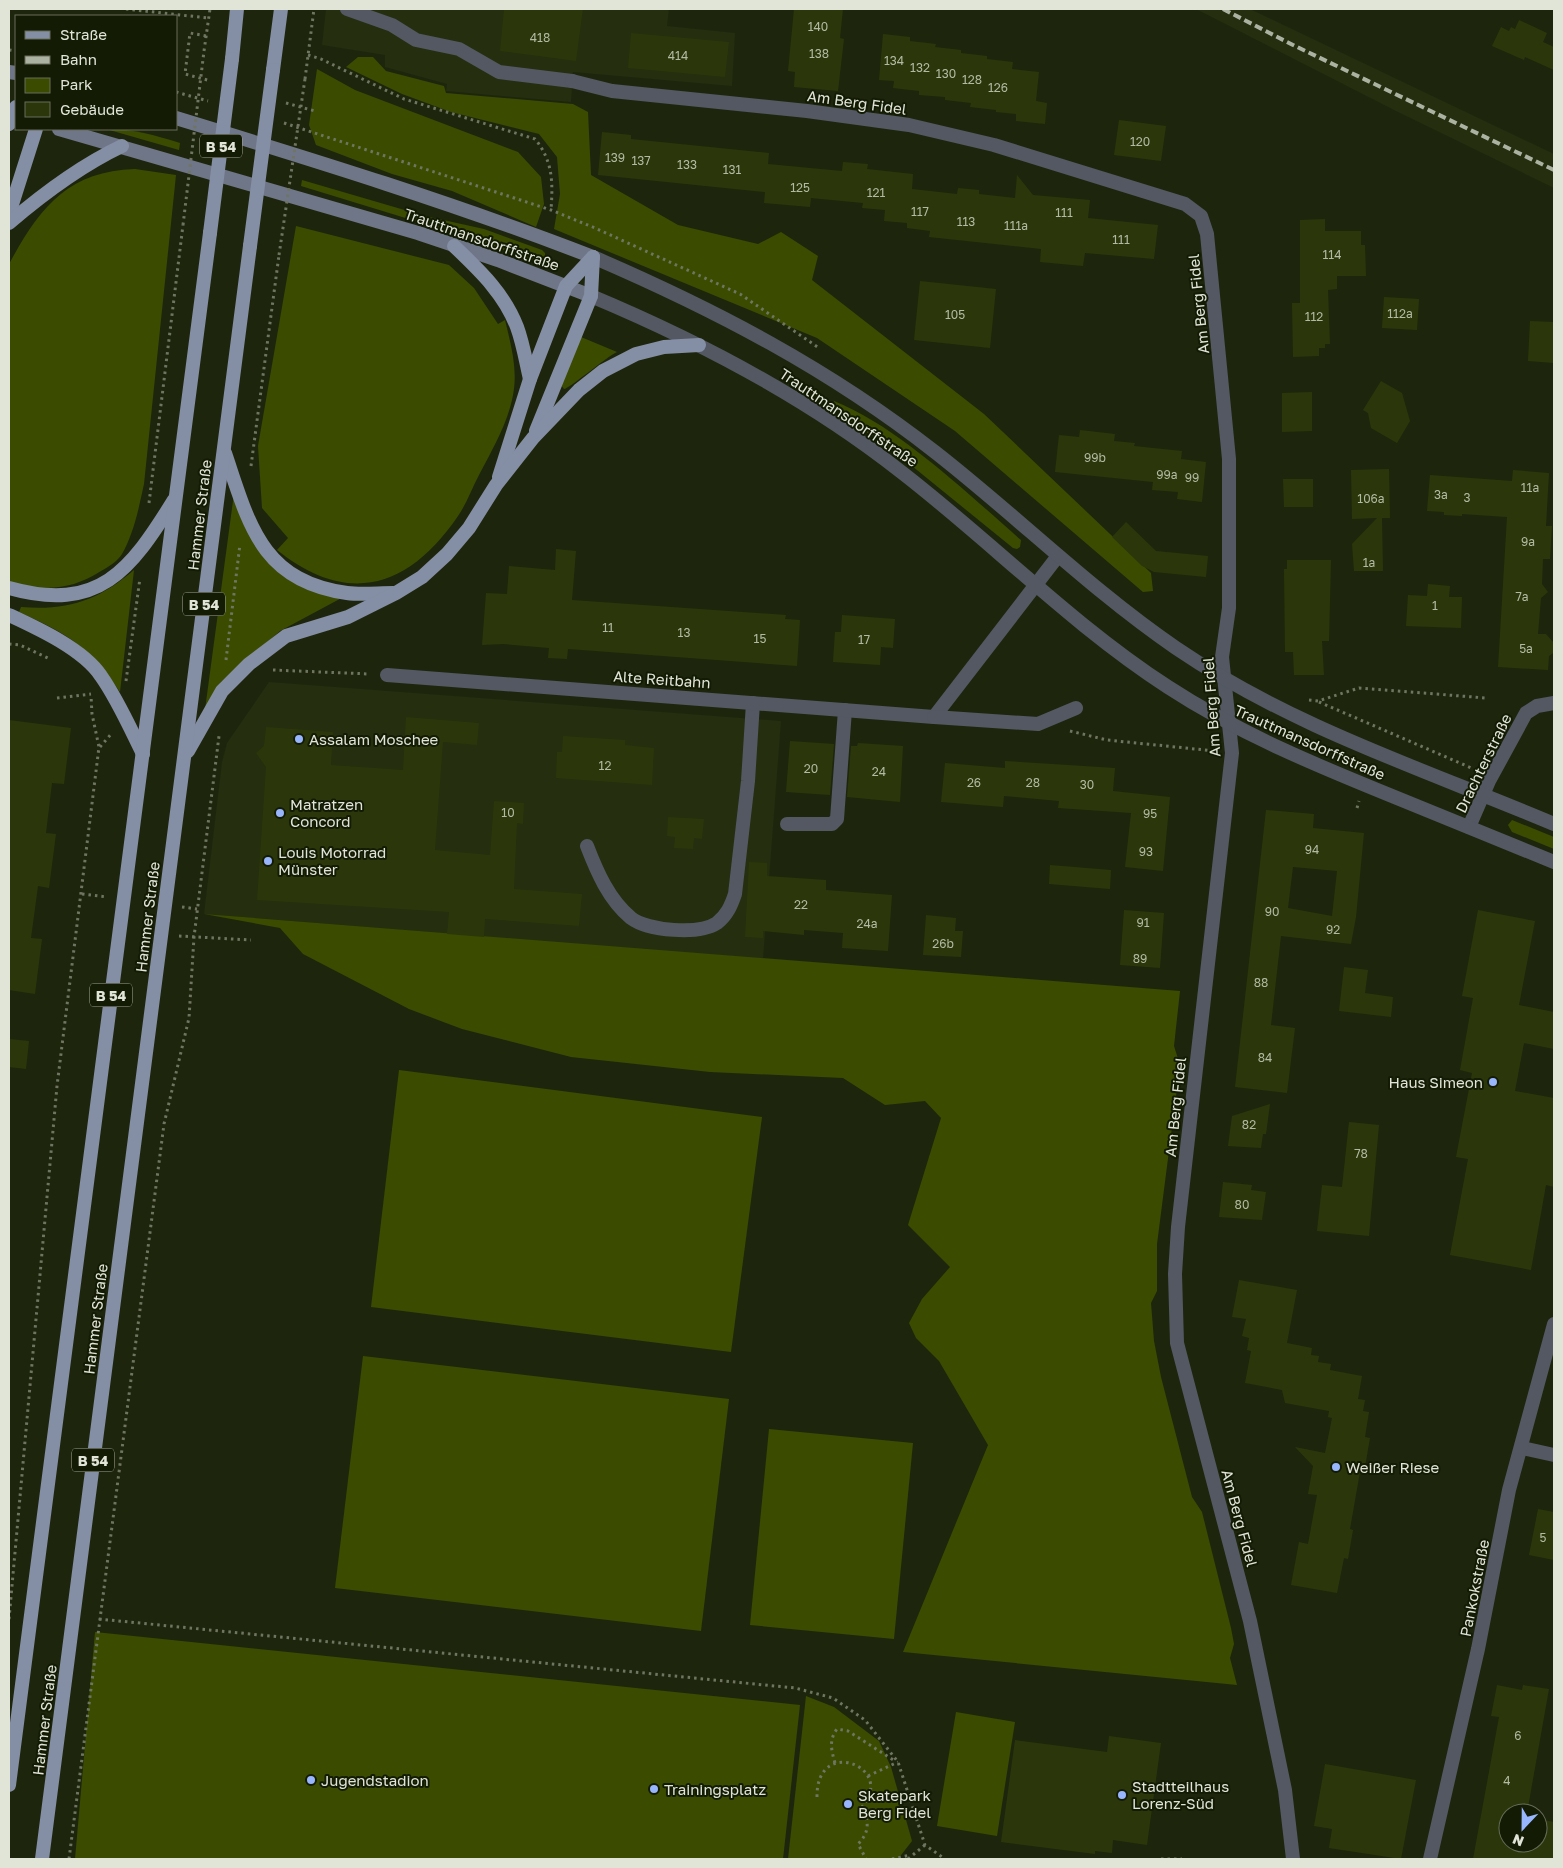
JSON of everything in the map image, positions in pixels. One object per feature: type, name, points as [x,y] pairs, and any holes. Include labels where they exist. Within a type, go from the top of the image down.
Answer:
[{"type":"main road","name":"Hammer Straße","points":[[9,1785],[177,496],[238,9]]},
{"type":"main road","name":"Hammer Straße","points":[[42,1859],[281,9]]},
{"type":"main road","name":"Trauttmansdorffstraße","points":[[178,119],[406,190],[524,230],[593,256]]},
{"type":"main road","points":[[9,214],[36,130]]},
{"type":"main road","name":"Trauttmansdorffstraße","points":[[63,130],[122,146],[454,246],[591,296]]},
{"type":"main road","points":[[9,223],[42,195],[73,174],[122,146]]},
{"type":"main road","points":[[454,246],[492,282],[509,310],[518,328],[530,379]]},
{"type":"main road","points":[[496,485],[530,379],[566,286],[593,256]]},
{"type":"main road","points":[[533,438],[591,296],[593,256]]},
{"type":"main road","points":[[184,758],[222,691],[249,664],[286,636],[348,617],[396,592],[422,577],[447,554],[469,528],[496,485],[533,438],[579,390],[608,368],[636,354],[664,347],[699,345]]},
{"type":"main road","points":[[224,449],[255,534],[274,561],[295,576],[319,587],[348,593],[396,592]]},
{"type":"main road","points":[[9,588],[36,596],[61,596],[83,592],[107,582],[127,566],[177,496]]},
{"type":"main road","points":[[9,615],[47,633],[75,651],[101,674],[143,754]]},
{"type":"street","name":"Am Berg Fidel","points":[[347,9],[392,25],[416,40],[458,50],[499,72],[572,82],[612,91],[808,111],[909,125],[994,145],[1084,172],[1185,204],[1201,216],[1207,234],[1230,459],[1229,608],[1222,657],[1232,753],[1178,1228],[1175,1274],[1177,1343],[1250,1621],[1285,1790],[1293,1859]]},
{"type":"street","name":"Trauttmansdorffstraße","points":[[593,256],[671,290],[727,318],[825,374],[935,452],[1147,628],[1224,679],[1268,703],[1347,740],[1554,824]]},
{"type":"street","name":"Trauttmansdorffstraße","points":[[591,296],[654,322],[699,345],[766,380],[828,418],[898,469],[1126,658],[1170,688],[1229,724],[1284,751],[1554,862]]},
{"type":"street","points":[[934,717],[1058,556]]},
{"type":"street","name":"Alte Reitbahn","points":[[387,676],[1038,724],[1076,708]]},
{"type":"street","points":[[588,846],[594,865],[613,900],[633,919],[657,928],[690,930],[715,924],[729,911],[735,894],[748,781],[753,703]]},
{"type":"street","name":"Drachterstraße","points":[[1469,827],[1483,794],[1526,713],[1537,706],[1554,703]]},
{"type":"street","points":[[787,824],[832,824],[837,819],[844,710]]},
{"type":"street","name":"Pankokstraße","points":[[1430,1859],[1478,1649],[1509,1490],[1522,1448],[1554,1324]]},
{"type":"street","points":[[1522,1448],[1554,1455]]},
{"type":"path","points":[[126,9],[208,18]]},
{"type":"path","points":[[148,509],[210,9]]},
{"type":"path","points":[[280,255],[314,9]]},
{"type":"path","points":[[185,74],[190,33],[206,36]]},
{"type":"path","points":[[281,122],[551,210],[552,189],[547,154],[535,140],[404,99],[321,59],[308,55]]},
{"type":"path","points":[[178,93],[214,103]]},
{"type":"path","points":[[99,747],[112,734],[121,711],[144,544]]},
{"type":"path","points":[[9,644],[20,645],[58,664]]},
{"type":"path","points":[[268,673],[274,669],[387,676]]},
{"type":"path","points":[[9,1619],[57,1086],[99,747],[92,714],[91,694],[86,686]]},
{"type":"path","points":[[1318,701],[1359,688],[1486,698]]},
{"type":"path","points":[[57,698],[91,694]]},
{"type":"path","points":[[1301,699],[1318,701],[1492,776]]},
{"type":"path","points":[[1038,724],[1107,740],[1232,753]]},
{"type":"path","points":[[69,1859],[164,1124],[188,1018],[194,937],[220,729]]},
{"type":"path","points":[[194,937],[251,940]]},
{"type":"path","points":[[99,1619],[795,1688],[833,1698],[865,1720],[898,1762],[925,1845],[945,1859]]},
{"type":"path","points":[[835,1763],[831,1744],[832,1736],[838,1729],[848,1731],[898,1762]]},
{"type":"path","points":[[817,1797],[817,1786],[821,1775],[835,1763],[848,1762],[864,1770],[868,1776],[870,1793],[868,1801],[862,1808],[868,1822],[867,1831],[858,1844],[866,1859]]},
{"type":"path","points":[[868,1776],[898,1762]]},
{"type":"path","points":[[908,1859],[925,1845]]},
{"type":"path","points":[[892,1859],[912,1855]]},
{"type":"path","points":[[1161,1859],[1182,1859]]},
{"type":"shaded area","points":[[326,9],[669,9],[667,26],[735,33],[732,86],[573,72],[571,102],[446,91],[447,84],[385,67],[385,55],[322,45]]},
{"type":"shaded area","points":[[1196,9],[1250,9],[1554,154],[1554,188],[1396,111]]},
{"type":"shaded area","points":[[269,682],[781,721],[763,959],[204,914],[222,762],[227,743]]},
{"type":"green space","points":[[358,57],[373,57],[386,71],[444,86],[446,93],[573,104],[588,112],[591,175],[678,225],[758,244],[781,232],[818,256],[812,280],[984,414],[1151,573],[1153,591],[1143,592],[955,431],[817,338],[554,229],[560,194],[557,157],[539,134],[451,112],[402,94],[346,67]]},
{"type":"green space","points":[[317,69],[355,90],[518,152],[541,177],[544,204],[536,227],[452,191],[392,174],[316,145],[309,125]]},
{"type":"green space","points":[[109,130],[135,131],[161,137],[180,143],[179,150]]},
{"type":"green space","points":[[135,169],[176,175],[144,484],[133,529],[118,559],[89,578],[67,586],[45,588],[9,582],[9,264],[20,244],[44,210],[73,185],[111,171]]},
{"type":"green space","points":[[302,180],[425,216],[484,229],[542,250],[545,253],[545,258],[538,262],[448,231],[301,186]]},
{"type":"green space","points":[[296,226],[449,265],[474,288],[498,324],[505,320],[515,376],[511,405],[499,436],[464,506],[439,540],[419,560],[398,573],[376,581],[353,583],[328,579],[303,568],[277,550],[288,538],[262,508],[258,446]]},
{"type":"green space","points":[[581,337],[617,352],[564,389],[561,385]]},
{"type":"green space","points":[[834,401],[859,413],[908,444],[1021,540],[1020,547],[1017,549],[1013,548],[896,453],[832,408]]},
{"type":"green space","points":[[235,486],[272,553],[310,581],[349,594],[280,631],[221,682],[204,717]]},
{"type":"green space","points":[[134,570],[120,692],[99,664],[77,643],[51,627],[19,612],[21,607],[54,607],[82,601],[108,589]]},
{"type":"green space","points":[[1512,820],[1554,837],[1554,849],[1512,832],[1508,825]]},
{"type":"green space","points":[[204,914],[1180,991],[1174,1046],[1180,1065],[1157,1244],[1157,1291],[1151,1303],[1154,1341],[1161,1377],[1192,1497],[1202,1512],[1231,1628],[1234,1644],[1230,1658],[1237,1685],[903,1652],[988,1445],[939,1361],[916,1338],[909,1323],[922,1299],[950,1267],[908,1225],[941,1118],[925,1101],[885,1105],[843,1078],[710,1072],[571,1057],[462,1029],[409,1009],[303,954],[280,928]]},
{"type":"green space","points":[[399,1070],[762,1117],[731,1352],[371,1307]]},
{"type":"green space","points":[[363,1356],[729,1399],[701,1631],[335,1588]]},
{"type":"green space","points":[[769,1429],[913,1443],[894,1639],[750,1625]]},
{"type":"green space","points":[[95,1632],[800,1705],[783,1859],[75,1859]]},
{"type":"green space","name":"Skatepark Berg Fidel","points":[[806,1696],[834,1707],[879,1741],[891,1767],[912,1841],[898,1859],[788,1859]]},
{"type":"green space","points":[[956,1712],[1015,1722],[997,1836],[937,1826]]},
{"type":"building","points":[[504,9],[583,9],[576,61],[500,51]]},
{"type":"building","points":[[794,9],[843,9],[840,38],[844,39],[838,91],[794,87],[795,72],[788,71]]},
{"type":"building","points":[[1519,20],[1547,33],[1543,42],[1554,47],[1554,70],[1525,57],[1524,60],[1492,46],[1501,27],[1509,31],[1511,27],[1515,29]]},
{"type":"building","points":[[631,33],[729,42],[725,77],[628,68]]},
{"type":"building","points":[[883,34],[910,37],[910,41],[936,44],[935,47],[987,56],[987,59],[1013,62],[1012,69],[1039,72],[1036,101],[1047,103],[1045,124],[1016,121],[1016,114],[970,107],[971,103],[945,100],[945,97],[919,95],[919,91],[893,88],[894,81],[879,80]]},
{"type":"building","points":[[1119,120],[1166,126],[1161,161],[1114,155]]},
{"type":"building","points":[[602,132],[631,135],[631,139],[769,153],[768,164],[842,171],[843,162],[868,164],[867,169],[913,174],[912,189],[957,194],[958,188],[979,190],[979,194],[1015,198],[1017,175],[1033,195],[1090,200],[1088,218],[1158,225],[1154,259],[1085,253],[1083,266],[1040,262],[1041,249],[929,237],[930,231],[907,228],[907,223],[884,221],[885,210],[862,208],[863,203],[811,198],[810,207],[764,203],[765,192],[598,175]]},
{"type":"building","points":[[1325,219],[1325,231],[1361,231],[1361,245],[1365,245],[1366,276],[1337,276],[1337,289],[1328,290],[1330,344],[1325,344],[1325,348],[1319,348],[1319,356],[1293,357],[1292,303],[1300,303],[1300,220]]},
{"type":"building","points":[[920,281],[996,289],[990,348],[914,340]]},
{"type":"building","points":[[1384,297],[1419,299],[1417,330],[1382,328]]},
{"type":"building","points":[[1530,321],[1554,322],[1554,363],[1528,361]]},
{"type":"building","points":[[1381,381],[1402,393],[1410,421],[1397,443],[1371,428],[1368,413],[1363,410]]},
{"type":"building","points":[[1312,392],[1312,431],[1282,432],[1282,393]]},
{"type":"building","points":[[1080,430],[1115,434],[1114,441],[1135,443],[1134,446],[1182,451],[1181,459],[1206,462],[1202,502],[1177,499],[1178,492],[1152,490],[1153,482],[1055,472],[1059,435],[1079,437]]},
{"type":"building","points":[[1389,469],[1390,518],[1382,518],[1383,571],[1354,571],[1352,544],[1377,518],[1352,519],[1351,470]]},
{"type":"building","points":[[1513,470],[1549,473],[1546,526],[1552,526],[1550,559],[1543,559],[1542,584],[1548,592],[1541,598],[1538,634],[1546,634],[1553,642],[1553,653],[1549,656],[1548,670],[1498,667],[1507,517],[1462,514],[1462,516],[1444,515],[1444,512],[1427,511],[1430,475],[1512,481]]},
{"type":"building","points":[[1283,479],[1313,479],[1313,507],[1284,507]]},
{"type":"building","points":[[1126,522],[1156,551],[1208,556],[1206,577],[1154,572],[1142,566],[1112,537]]},
{"type":"building","points":[[556,549],[576,551],[572,600],[786,615],[785,619],[800,620],[797,666],[568,649],[567,659],[548,658],[549,648],[503,644],[482,645],[486,593],[507,594],[509,566],[555,570]]},
{"type":"building","points":[[1287,560],[1331,560],[1329,641],[1322,641],[1324,675],[1294,675],[1293,652],[1285,652],[1284,569],[1287,569]]},
{"type":"building","points":[[1428,584],[1450,586],[1449,597],[1462,597],[1461,628],[1406,626],[1408,595],[1427,596]]},
{"type":"building","points":[[842,615],[895,619],[893,648],[881,647],[880,665],[833,662],[835,632],[841,632]]},
{"type":"building","points":[[406,717],[479,723],[477,745],[443,742],[435,850],[490,855],[494,801],[524,803],[523,824],[517,823],[514,889],[582,894],[579,926],[485,919],[484,937],[447,934],[449,912],[257,900],[266,767],[256,753],[264,746],[266,727],[333,732],[331,765],[403,770]]},
{"type":"building","points":[[9,720],[71,728],[64,784],[52,783],[46,833],[56,834],[49,888],[38,886],[31,938],[42,939],[35,994],[9,990]]},
{"type":"building","points":[[563,736],[625,740],[625,745],[654,748],[652,785],[556,778],[557,752],[562,752]]},
{"type":"building","points":[[790,741],[834,744],[830,795],[786,792]]},
{"type":"building","points":[[858,743],[903,746],[900,802],[847,797],[851,746],[857,746]]},
{"type":"building","points":[[1005,761],[1115,768],[1113,791],[1170,797],[1163,871],[1125,867],[1131,813],[1058,808],[1059,801],[1004,796],[1003,807],[941,802],[945,763],[1005,768]]},
{"type":"building","points":[[1266,810],[1314,814],[1313,828],[1364,833],[1356,917],[1351,944],[1281,936],[1271,1025],[1295,1028],[1287,1093],[1235,1087]],"holes":[[[1293,867],[1337,871],[1332,916],[1288,908]]]},
{"type":"building","points":[[668,817],[704,819],[702,839],[694,838],[693,849],[674,848],[675,837],[667,836]]},
{"type":"building","points":[[749,862],[767,863],[767,876],[826,880],[826,890],[892,895],[888,951],[842,948],[843,933],[804,930],[804,935],[763,931],[763,938],[745,937]]},
{"type":"building","points":[[1050,865],[1111,870],[1110,889],[1049,884]]},
{"type":"building","points":[[1124,910],[1164,913],[1160,968],[1120,965]]},
{"type":"building","name":"Haus Simeon","points":[[1478,910],[1535,921],[1519,1005],[1554,1012],[1554,1049],[1524,1043],[1515,1091],[1554,1098],[1554,1187],[1546,1185],[1531,1270],[1450,1255],[1468,1159],[1456,1157],[1472,1073],[1460,1070],[1473,998],[1462,996]]},
{"type":"building","points":[[926,915],[956,918],[955,931],[963,931],[961,957],[923,955]]},
{"type":"building","points":[[1344,967],[1368,970],[1365,993],[1393,997],[1391,1017],[1339,1011]]},
{"type":"building","points":[[9,1039],[29,1041],[26,1069],[9,1067]]},
{"type":"building","points":[[1270,1104],[1266,1134],[1263,1134],[1261,1148],[1228,1146],[1232,1116]]},
{"type":"building","points":[[1349,1122],[1379,1125],[1369,1236],[1317,1231],[1322,1185],[1342,1187]]},
{"type":"building","points":[[1223,1182],[1252,1185],[1251,1190],[1266,1192],[1262,1220],[1219,1217]]},
{"type":"building","name":"Weißer Riese","points":[[1239,1280],[1297,1290],[1287,1343],[1312,1348],[1311,1355],[1319,1356],[1318,1362],[1331,1364],[1330,1370],[1362,1376],[1358,1399],[1365,1400],[1363,1411],[1369,1412],[1365,1437],[1370,1438],[1365,1467],[1361,1466],[1350,1529],[1353,1530],[1348,1559],[1344,1558],[1337,1593],[1291,1585],[1299,1542],[1308,1544],[1317,1495],[1308,1494],[1313,1466],[1295,1447],[1325,1453],[1332,1418],[1328,1417],[1329,1411],[1285,1403],[1282,1390],[1245,1383],[1251,1351],[1247,1350],[1249,1338],[1242,1336],[1246,1319],[1232,1317]]},
{"type":"building","points":[[1538,1509],[1554,1512],[1554,1560],[1529,1555]]},
{"type":"building","points":[[1497,1685],[1522,1690],[1523,1685],[1549,1689],[1529,1803],[1498,1803],[1498,1853],[1548,1853],[1548,1821],[1554,1822],[1554,1859],[1473,1859],[1499,1717],[1491,1716]]},
{"type":"building","name":"Stadtteilhaus Lorenz-Süd","points":[[1109,1736],[1161,1743],[1147,1845],[1113,1840],[1112,1853],[1095,1851],[1095,1854],[1001,1842],[1015,1740],[1107,1752]]},
{"type":"building","points":[[1325,1764],[1416,1780],[1401,1859],[1329,1848],[1332,1829],[1314,1826]]},
{"type":"railway","points":[[1223,9],[1293,45],[1554,170]]},
{"type":"place","name":"Assalam Moschee","points":[[299,739]]},
{"type":"place","name":"Matratzen Concord","points":[[280,813]]},
{"type":"place","name":"Louis Motorrad Münster","points":[[268,861]]},
{"type":"place","name":"Haus Simeon","points":[[1493,1082]]},
{"type":"place","name":"Weißer Riese","points":[[1336,1467]]},
{"type":"place","name":"Jugendstadion","points":[[311,1780]]},
{"type":"place","name":"Trainingsplatz","points":[[654,1789]]},
{"type":"place","name":"Stadtteilhaus Lorenz-Süd","points":[[1122,1795]]},
{"type":"place","name":"Skatepark Berg Fidel","points":[[848,1804]]}]
